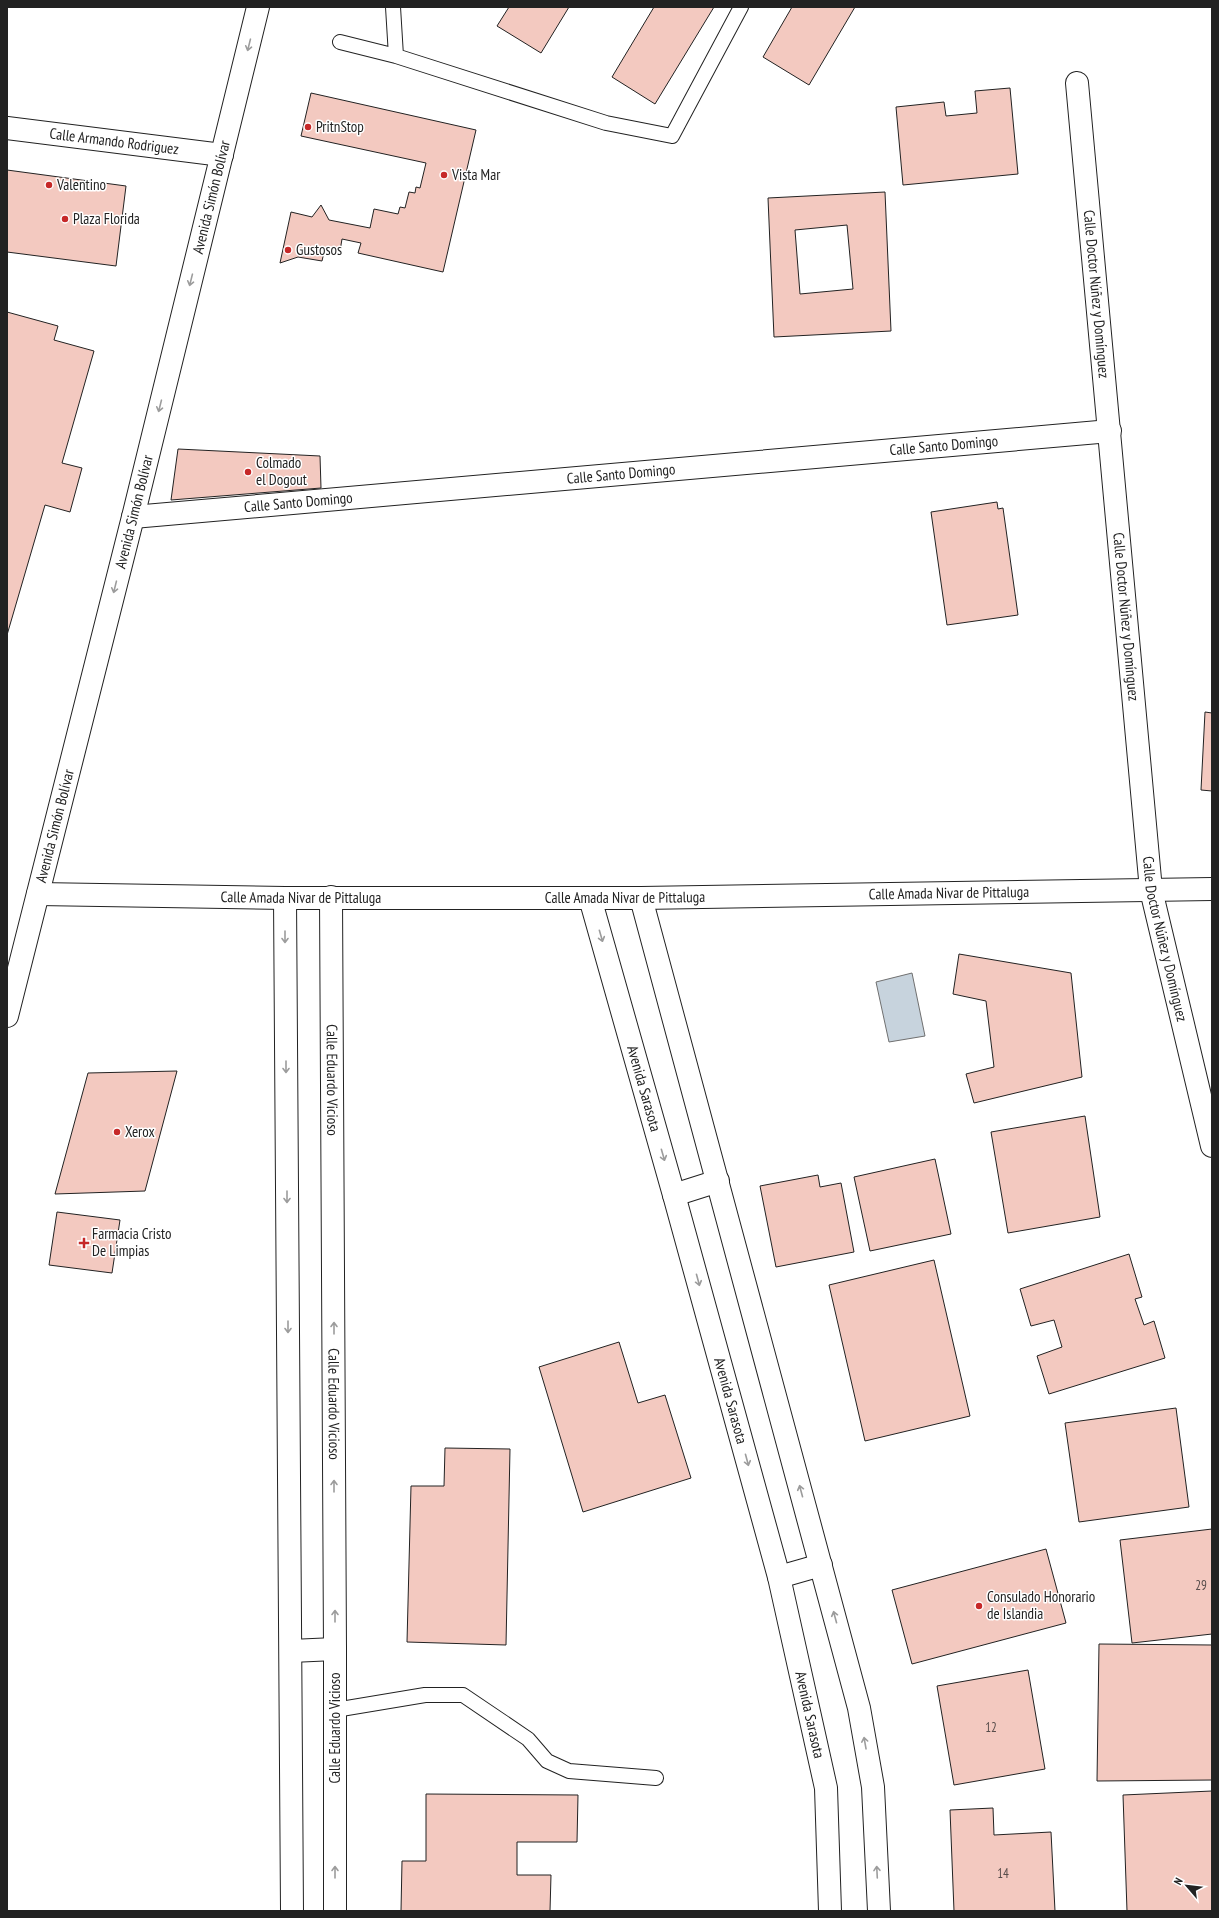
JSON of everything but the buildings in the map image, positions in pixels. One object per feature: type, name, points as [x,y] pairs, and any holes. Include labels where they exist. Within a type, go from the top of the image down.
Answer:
[{"type":"street","name":"Avenida Simón Bolívar","points":[[7,1016],[133,517],[258,7]]},
{"type":"street","name":"Calle Doctor Núñez y Domínguez","points":[[1077,83],[1152,890],[1212,1146]]},
{"type":"street","name":"Calle Armando Rodriguez","points":[[7,128],[222,155]]},
{"type":"street","name":"Calle Santo Domingo","points":[[133,517],[1110,431]]},
{"type":"street","name":"Calle Amada Nivar de Pittaluga","points":[[38,894],[285,898],[641,898],[1212,889]]},
{"type":"street","name":"Calle Eduardo Vicioso","points":[[331,897],[336,1710],[335,1911]]},
{"type":"street","points":[[285,898],[292,1911]]},
{"type":"street","name":"Avenida Sarasota","points":[[590,898],[674,1195],[779,1577],[826,1788],[830,1911]]},
{"type":"street","points":[[641,898],[859,1708],[873,1787],[879,1911]]},
{"type":"street","points":[[674,1195],[718,1181]]},
{"type":"street","points":[[779,1577],[821,1565]]},
{"type":"street","points":[[291,1651],[335,1649]]},
{"type":"lane","points":[[393,7],[396,56]]},
{"type":"lane","points":[[340,42],[396,56],[606,123],[672,136],[741,7]]},
{"type":"lane","points":[[336,1710],[425,1695],[462,1695],[528,1739],[547,1761],[569,1771],[656,1778]]},
{"type":"shaded area","points":[[912,973],[925,1036],[889,1042],[876,982]]},
{"type":"place","name":"PritnStop","points":[[308,127]]},
{"type":"place","name":"Vista Mar","points":[[444,175]]},
{"type":"place","name":"Valentino","points":[[49,185]]},
{"type":"place","name":"Plaza Florida","points":[[65,219]]},
{"type":"place","name":"Gustosos","points":[[288,250]]},
{"type":"place","name":"Colmado el Dogout","points":[[248,472]]},
{"type":"place","name":"Xerox","points":[[117,1132]]},
{"type":"place","name":"Farmacia Cristo De Limpias","points":[[84,1243]]},
{"type":"place","name":"Consulado Honorario de Islandia","points":[[979,1606]]}]
